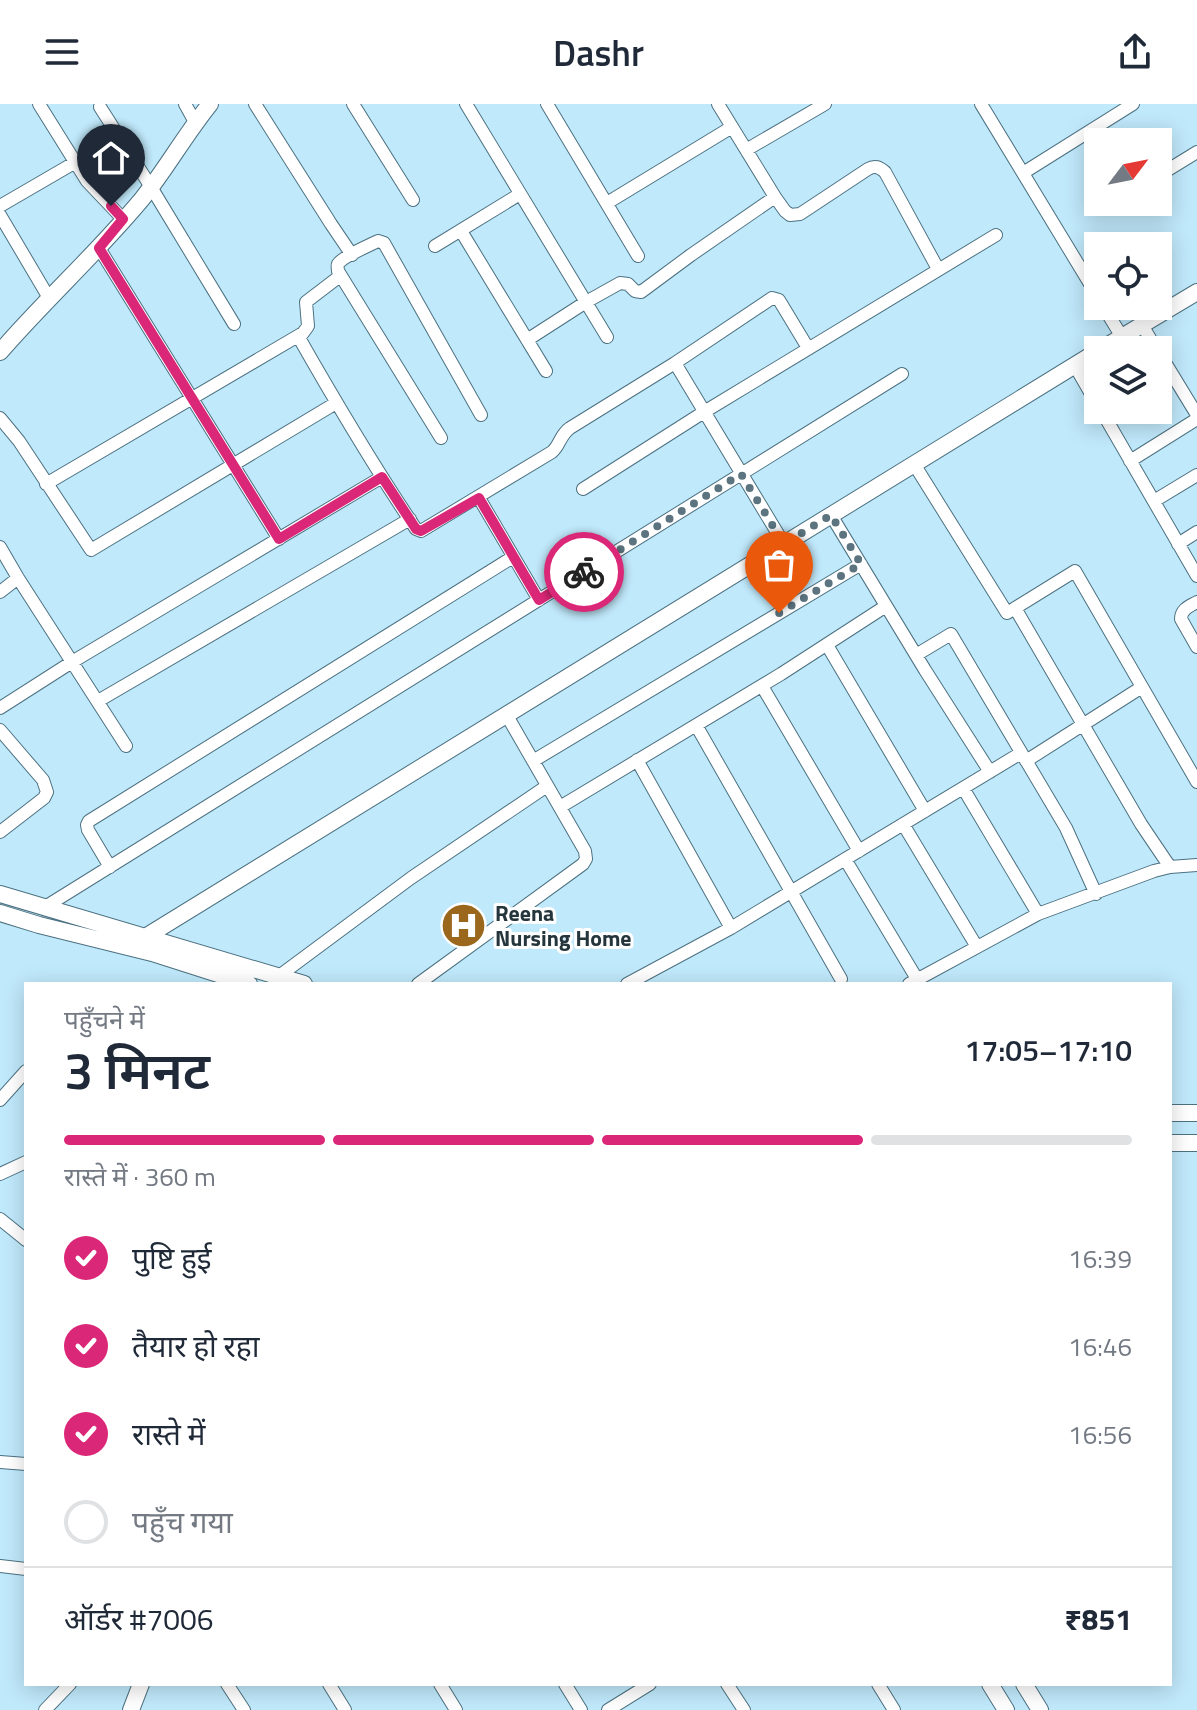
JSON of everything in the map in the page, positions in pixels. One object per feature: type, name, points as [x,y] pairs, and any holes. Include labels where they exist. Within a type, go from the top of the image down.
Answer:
[{"type":"street","points":[[39,104],[87,181],[123,219]]},
{"type":"street","points":[[185,104],[195,122]]},
{"type":"street","points":[[2,343],[99,248],[151,187],[210,104]]},
{"type":"street","points":[[255,104],[352,255]]},
{"type":"street","points":[[353,104],[413,200]]},
{"type":"street","points":[[466,104],[607,337]]},
{"type":"street","points":[[547,104],[638,256]]},
{"type":"street","points":[[718,104],[775,197],[790,215],[800,214],[868,169],[879,167],[885,172],[938,269]]},
{"type":"street","points":[[746,150],[825,104]]},
{"type":"street","points":[[1023,173],[1133,104]]},
{"type":"street","points":[[984,105],[1084,274]]},
{"type":"street","points":[[100,107],[234,324]]},
{"type":"street","points":[[607,203],[732,127]]},
{"type":"street","points":[[1172,170],[1195,159]]},
{"type":"street","points":[[0,206],[74,163]]},
{"type":"street","points":[[435,246],[520,194]]},
{"type":"street","points":[[527,340],[620,283],[641,292],[775,197]]},
{"type":"street","points":[[0,215],[49,298]]},
{"type":"street","points":[[461,231],[546,371]]},
{"type":"street","points":[[583,489],[996,235]]},
{"type":"street","points":[[441,438],[340,276],[339,262],[378,241],[384,243],[481,415]]},
{"type":"street","points":[[99,248],[279,539]]},
{"type":"street","points":[[46,484],[298,336],[308,326],[306,302],[340,276]]},
{"type":"street","points":[[298,336],[382,477],[416,529],[421,531],[552,452],[570,428],[772,298],[784,306],[808,348]]},
{"type":"street","points":[[1124,336],[1194,298]]},
{"type":"street","points":[[1142,325],[1149,336]]},
{"type":"street","points":[[129,947],[1084,360]]},
{"type":"street","points":[[675,363],[784,544]]},
{"type":"street","points":[[1075,366],[1084,382]]},
{"type":"street","points":[[45,907],[902,374]]},
{"type":"street","points":[[1130,461],[1197,417],[1172,375]]},
{"type":"street","points":[[0,418],[19,441],[91,550],[336,403]]},
{"type":"street","points":[[1108,424],[1197,576]]},
{"type":"street","points":[[914,464],[1007,613],[1075,571],[1197,782]]},
{"type":"street","points":[[1154,501],[1197,475]]},
{"type":"street","points":[[0,708],[382,477]]},
{"type":"street","points":[[479,498],[539,600]]},
{"type":"street","points":[[831,515],[990,772]]},
{"type":"street","points":[[98,701],[410,519]]},
{"type":"street","points":[[1178,544],[1197,532]]},
{"type":"street","points":[[0,547],[126,746]]},
{"type":"street","points":[[110,867],[88,830],[89,821],[513,557]]},
{"type":"street","points":[[533,761],[861,564]]},
{"type":"street","points":[[0,592],[18,578]]},
{"type":"street","points":[[1197,602],[1181,614],[1197,647]]},
{"type":"street","points":[[560,807],[762,686],[886,606]]},
{"type":"street","points":[[1015,608],[1141,824],[1170,867]]},
{"type":"street","points":[[916,655],[951,634],[1066,828],[1096,894]]},
{"type":"street","points":[[827,645],[925,811]]},
{"type":"street","points":[[762,686],[859,851]]},
{"type":"street","points":[[633,982],[731,928],[990,772],[1083,725],[1142,687]]},
{"type":"street","points":[[421,982],[586,859],[585,851],[506,714]]},
{"type":"street","points":[[696,725],[841,979]]},
{"type":"street","points":[[0,730],[43,780],[47,792],[44,798],[2,825]]},
{"type":"street","points":[[637,760],[731,928]]},
{"type":"street","points":[[279,976],[411,878],[547,786]]},
{"type":"street","points":[[963,788],[1038,914]]},
{"type":"street","points":[[903,824],[977,947]]},
{"type":"street","points":[[845,859],[913,982],[1038,914],[1141,875],[1170,867],[1197,865]]},
{"type":"street","points":[[0,894],[298,982]]},
{"type":"street","points":[[0,913],[129,947],[234,982]]},
{"type":"street","points":[[0,1100],[24,1073]]},
{"type":"street","points":[[1172,1113],[1197,1113]]},
{"type":"street","points":[[1172,1143],[1197,1143]]},
{"type":"street","points":[[0,1174],[24,1163]]},
{"type":"street","points":[[1,1220],[24,1238]]},
{"type":"street","points":[[0,1462],[24,1464]]},
{"type":"street","points":[[0,1566],[24,1569]]},
{"type":"street","points":[[51,1709],[68,1686]]},
{"type":"street","points":[[131,1710],[140,1686]]},
{"type":"street","points":[[228,1686],[244,1710]]},
{"type":"street","points":[[330,1686],[345,1710]]},
{"type":"street","points":[[441,1686],[456,1710]]},
{"type":"street","points":[[566,1686],[581,1710]]},
{"type":"street","points":[[608,1710],[647,1686]]},
{"type":"street","points":[[728,1686],[744,1710]]},
{"type":"street","points":[[879,1686],[894,1710]]},
{"type":"street","points":[[991,1686],[1006,1710]]},
{"type":"street","points":[[1025,1686],[1040,1710]]},
{"type":"building","points":[[462,909],[477,930],[462,941],[447,921]]},
{"type":"way so far","points":[[584,572],[741,474],[784,544],[831,515],[861,564],[779,613]]},
{"type":"place","name":"Reena Nursing Home","points":[[464,926]]},
{"type":"route","points":[[111,206],[123,219],[99,248],[279,539],[382,477],[416,529],[421,531],[479,498],[539,600],[584,572]]}]
